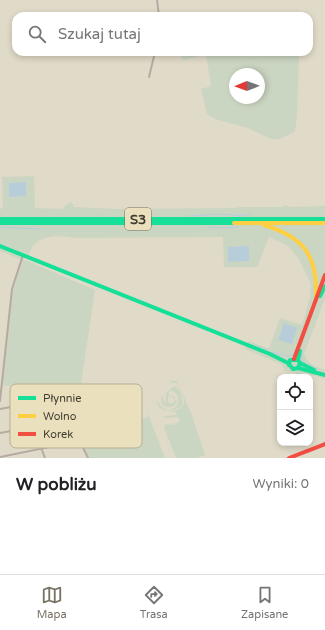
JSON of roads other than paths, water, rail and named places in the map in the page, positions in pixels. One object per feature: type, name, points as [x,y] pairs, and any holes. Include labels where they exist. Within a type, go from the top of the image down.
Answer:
[{"type":"main road","name":"S3","points":[[0,219],[325,219]]},
{"type":"main road","name":"S3","points":[[0,223],[325,223]]},
{"type":"main road","points":[[256,223],[284,230],[296,239],[306,250],[311,258],[316,273],[318,297]]},
{"type":"main road","points":[[0,246],[272,355],[296,362],[324,375]]},
{"type":"main road","points":[[318,297],[325,275]]},
{"type":"main road","points":[[272,355],[289,364],[292,368],[296,362],[299,347],[325,281]]},
{"type":"main road","points":[[318,297],[325,286]]},
{"type":"main road","points":[[289,364],[296,362]]},
{"type":"main road","points":[[289,458],[325,444]]},
{"type":"street","points":[[157,0],[158,12]]},
{"type":"street","points":[[149,77],[154,56]]},
{"type":"street","points":[[0,402],[12,289],[23,255]]},
{"type":"street","points":[[0,409],[10,407]]},
{"type":"street","points":[[0,433],[10,431]]},
{"type":"street","points":[[0,457],[41,448],[45,458]]},
{"type":"street","points":[[83,448],[88,458]]},
{"type":"water","points":[[26,182],[26,196],[9,197],[9,183]]},
{"type":"water","points":[[249,246],[249,261],[228,262],[228,247]]},
{"type":"water","points":[[284,323],[297,328],[292,344],[278,340]]},
{"type":"waterway","points":[[190,216],[225,214]]},
{"type":"waterway","points":[[225,216],[225,214],[239,216],[252,214]]},
{"type":"waterway","points":[[0,227],[40,229]]},
{"type":"waterway","points":[[206,227],[238,227]]},
{"type":"waterway","points":[[257,346],[269,350]]},
{"type":"waterway","points":[[272,352],[287,356],[293,355],[295,351]]},
{"type":"waterway","points":[[302,354],[304,362],[317,369]]}]
